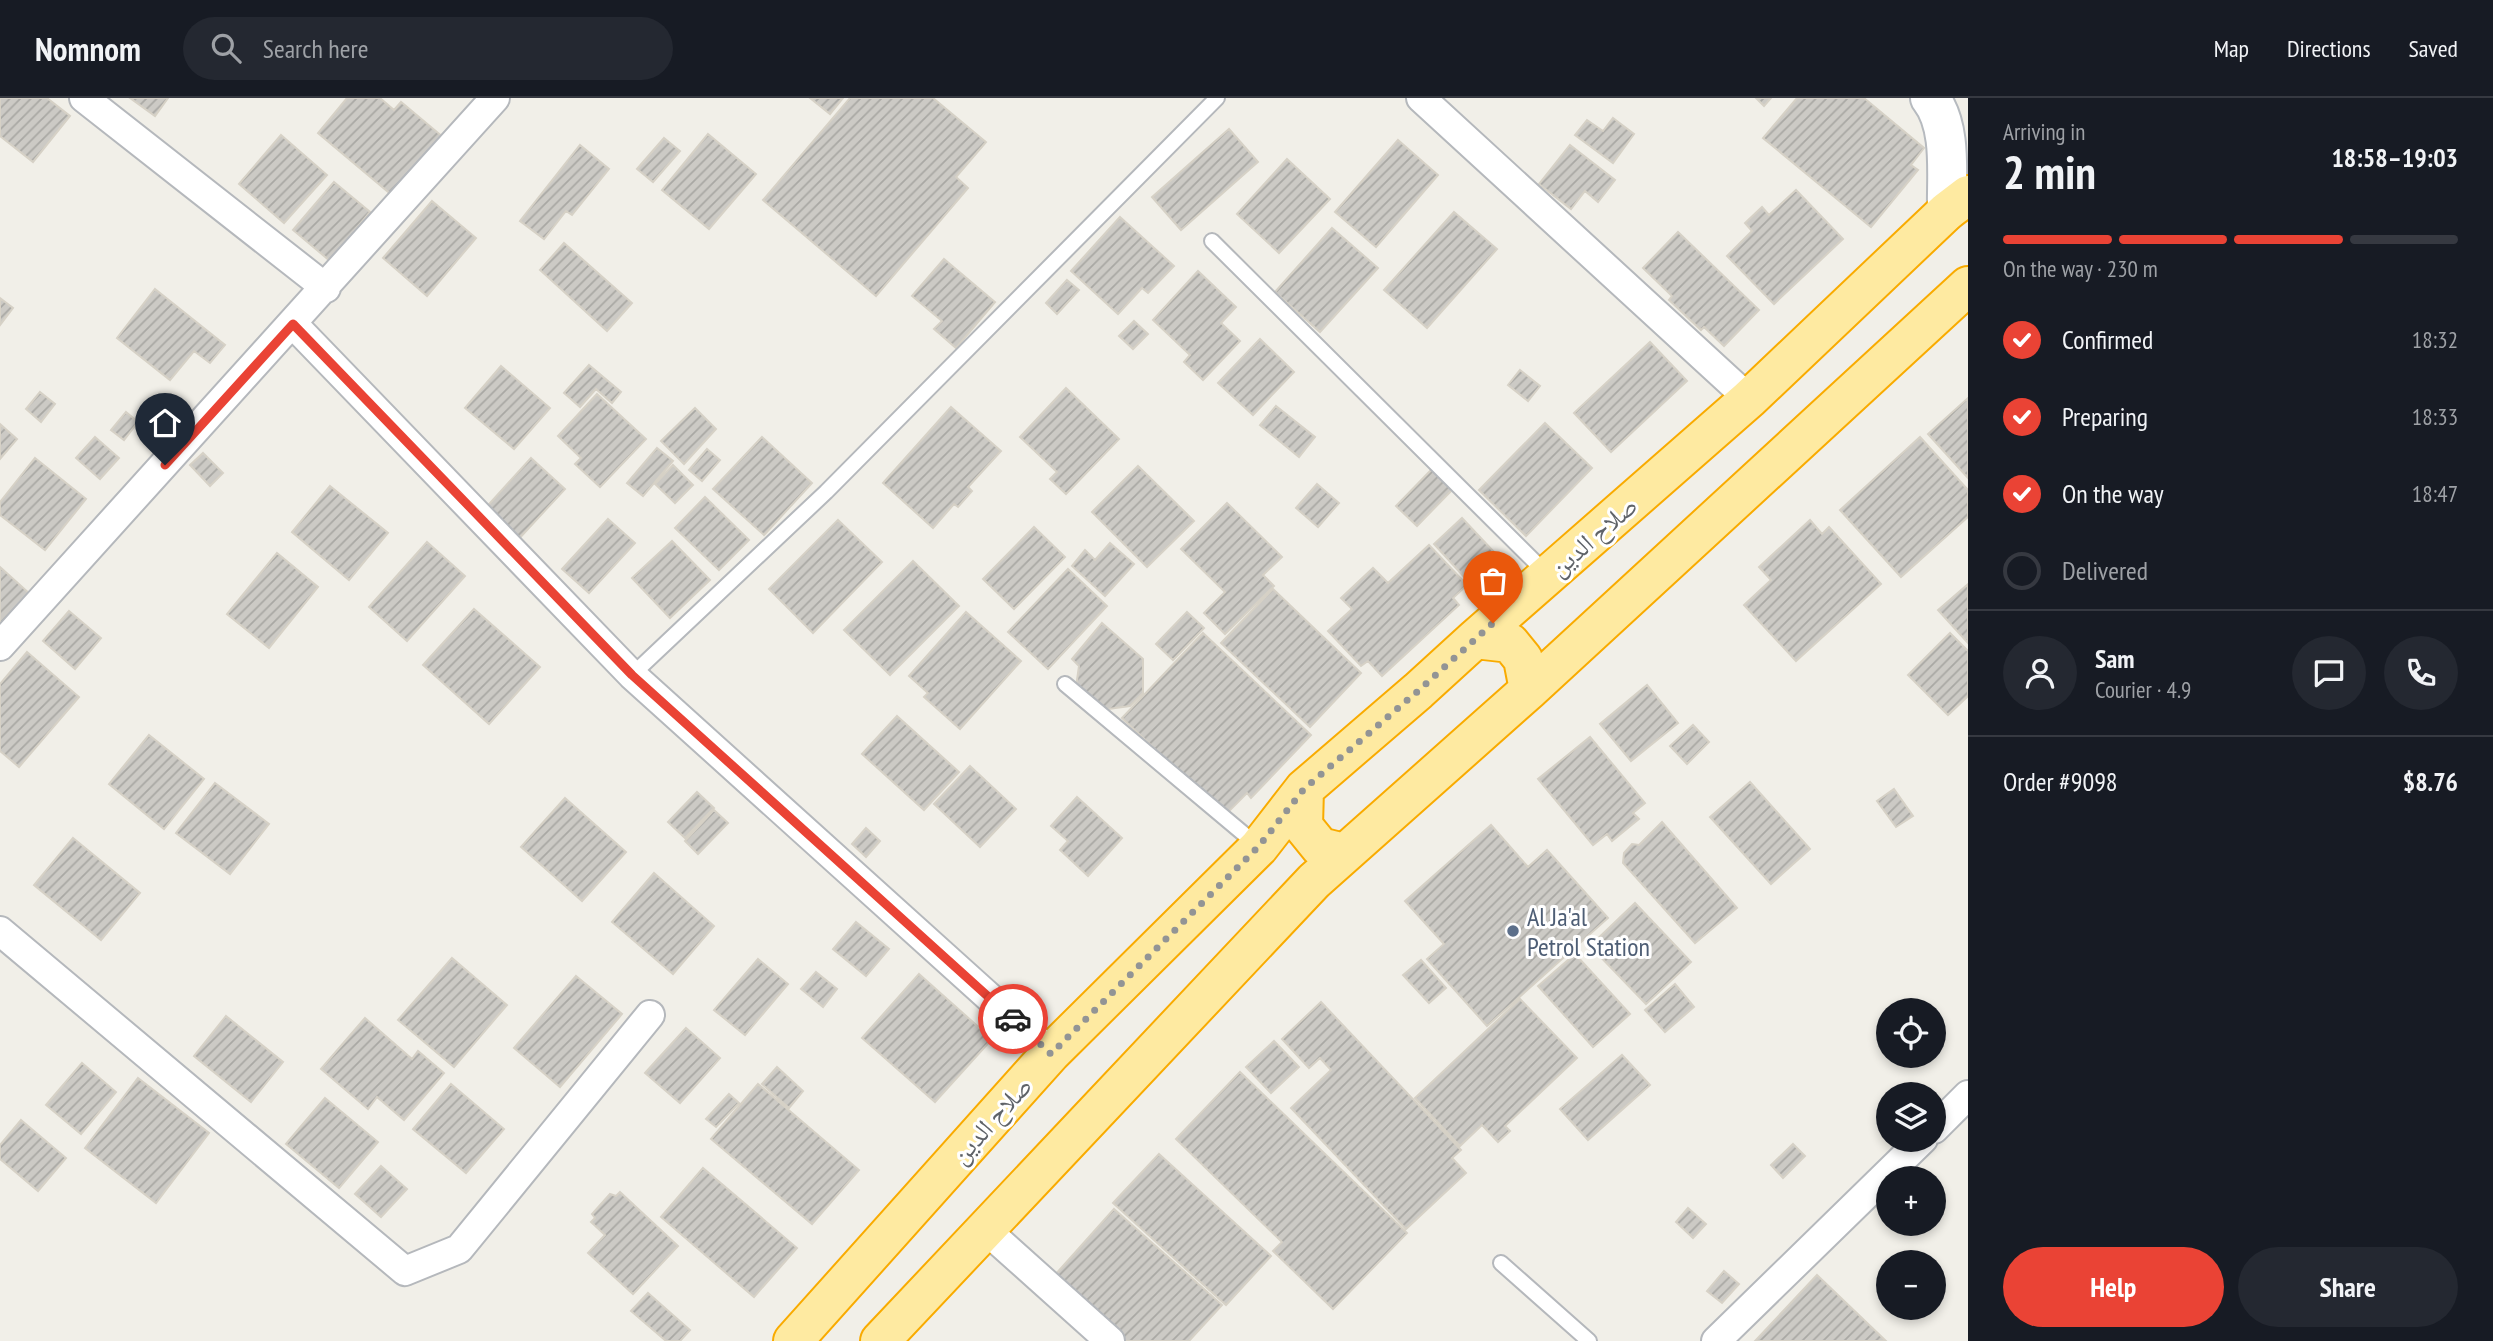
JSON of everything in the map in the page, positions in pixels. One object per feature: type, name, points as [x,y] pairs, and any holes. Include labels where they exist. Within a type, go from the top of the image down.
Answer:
[{"type":"highway","name":"صلاح الدين","points":[[793,1341],[1051,1054],[1259,846],[1304,789],[1749,400],[1958,203]]},
{"type":"highway","points":[[880,1341],[1154,1049],[1344,853],[1529,690],[1968,286]]},
{"type":"highway","points":[[1475,639],[1510,643],[1523,659],[1529,690]]},
{"type":"highway","points":[[1304,789],[1303,826],[1320,846],[1344,853]]},
{"type":"main road","points":[[1930,98],[1936,105],[1942,126],[1958,203]]},
{"type":"street","points":[[84,98],[326,288]]},
{"type":"street","points":[[0,646],[495,98]]},
{"type":"street","points":[[1421,98],[1749,400]]},
{"type":"street","points":[[293,324],[632,675],[1051,1054]]},
{"type":"street","points":[[0,931],[405,1271],[459,1249],[650,1015]]},
{"type":"street","points":[[1946,1117],[1968,1095]]},
{"type":"street","points":[[1716,1341],[1910,1152]]},
{"type":"street","points":[[985,1229],[1110,1341]]},
{"type":"lane","points":[[632,675],[825,492],[1217,98]]},
{"type":"lane","points":[[1212,241],[1549,576]]},
{"type":"lane","points":[[1065,684],[1259,846]]},
{"type":"lane","points":[[1501,1263],[1589,1341]]},
{"type":"building","points":[[0,98],[47,98],[70,116],[33,162],[0,136]]},
{"type":"building","points":[[130,98],[168,98],[155,116]]},
{"type":"building","points":[[347,98],[380,98],[394,110],[401,102],[443,137],[393,196],[318,133]]},
{"type":"building","points":[[810,98],[843,98],[830,114]]},
{"type":"building","points":[[850,98],[933,98],[986,142],[956,177],[968,188],[876,296],[763,200]]},
{"type":"building","points":[[1756,98],[1771,98],[1764,106]]},
{"type":"building","points":[[1797,98],[1864,98],[1924,148],[1911,165],[1918,170],[1871,227],[1763,138]]},
{"type":"building","points":[[1613,118],[1634,134],[1613,163],[1575,135],[1587,120],[1603,131]]},
{"type":"building","points":[[1229,129],[1258,162],[1181,230],[1152,197]]},
{"type":"building","points":[[708,134],[756,174],[709,229],[662,190]]},
{"type":"building","points":[[281,135],[327,175],[284,223],[239,184]]},
{"type":"building","points":[[664,138],[680,151],[653,182],[637,169]]},
{"type":"building","points":[[1398,140],[1438,175],[1376,247],[1335,212]]},
{"type":"building","points":[[580,145],[609,169],[572,215],[566,211],[544,239],[520,221]]},
{"type":"building","points":[[1570,145],[1615,180],[1598,202],[1585,191],[1571,209],[1539,184]]},
{"type":"building","points":[[1287,159],[1330,199],[1279,253],[1237,214]]},
{"type":"building","points":[[334,182],[370,212],[330,261],[293,230]]},
{"type":"building","points":[[1796,190],[1843,239],[1774,304],[1727,256],[1752,231],[1745,223],[1762,207],[1769,215]]},
{"type":"building","points":[[432,201],[476,238],[427,296],[383,258]]},
{"type":"building","points":[[1454,212],[1497,249],[1427,328],[1384,290]]},
{"type":"building","points":[[1120,217],[1174,266],[1148,293],[1142,288],[1118,314],[1071,271]]},
{"type":"building","points":[[1332,228],[1378,268],[1320,332],[1275,292]]},
{"type":"building","points":[[1678,232],[1759,310],[1724,346],[1704,327],[1701,330],[1669,300],[1672,296],[1643,268]]},
{"type":"building","points":[[564,243],[632,303],[607,331],[540,270]]},
{"type":"building","points":[[944,259],[995,302],[956,348],[934,329],[942,321],[912,296]]},
{"type":"building","points":[[1198,271],[1236,307],[1221,323],[1240,341],[1203,380],[1184,362],[1190,355],[1153,320]]},
{"type":"building","points":[[1067,280],[1079,290],[1057,314],[1046,303]]},
{"type":"building","points":[[155,289],[225,345],[210,363],[194,351],[170,380],[117,338]]},
{"type":"building","points":[[0,298],[13,308],[0,325]]},
{"type":"building","points":[[1134,321],[1148,334],[1133,349],[1119,336]]},
{"type":"building","points":[[1260,339],[1294,372],[1253,415],[1218,383]]},
{"type":"building","points":[[1650,342],[1687,381],[1611,452],[1574,413]]},
{"type":"building","points":[[589,365],[621,392],[612,403],[596,389],[580,407],[564,393]]},
{"type":"building","points":[[501,366],[550,408],[514,449],[465,408]]},
{"type":"building","points":[[1520,370],[1540,386],[1528,401],[1508,385]]},
{"type":"building","points":[[1066,388],[1119,439],[1066,494],[1050,479],[1057,472],[1020,437]]},
{"type":"building","points":[[40,392],[55,404],[41,422],[26,409]]},
{"type":"building","points":[[597,394],[646,439],[600,487],[575,464],[581,458],[558,436]]},
{"type":"building","points":[[1968,398],[1968,478],[1928,434]]},
{"type":"building","points":[[1276,406],[1315,437],[1299,457],[1260,425]]},
{"type":"building","points":[[951,407],[1001,451],[968,487],[972,491],[958,507],[954,504],[933,528],[883,483]]},
{"type":"building","points":[[695,408],[716,429],[684,464],[661,441]]},
{"type":"building","points":[[126,412],[138,422],[124,440],[111,430]]},
{"type":"building","points":[[1545,423],[1592,468],[1526,536],[1479,490]]},
{"type":"building","points":[[0,424],[17,439],[0,459]]},
{"type":"building","points":[[95,437],[119,458],[100,479],[76,458]]},
{"type":"building","points":[[762,437],[812,483],[764,535],[713,489]]},
{"type":"building","points":[[1920,437],[1968,490],[1968,517],[1901,577],[1840,510]]},
{"type":"building","points":[[657,448],[673,461],[643,496],[627,483]]},
{"type":"building","points":[[707,449],[720,460],[702,481],[689,470]]},
{"type":"building","points":[[203,453],[223,473],[210,486],[190,465]]},
{"type":"building","points":[[35,458],[86,499],[45,550],[0,515],[0,502]]},
{"type":"building","points":[[531,458],[565,489],[515,543],[481,513]]},
{"type":"building","points":[[673,465],[693,485],[675,503],[655,484]]},
{"type":"building","points":[[1138,466],[1194,521],[1147,567],[1092,512]]},
{"type":"building","points":[[1433,468],[1454,488],[1417,526],[1396,506]]},
{"type":"building","points":[[1317,484],[1339,503],[1318,527],[1296,508]]},
{"type":"building","points":[[330,486],[388,533],[349,580],[292,532]]},
{"type":"building","points":[[705,497],[749,540],[719,570],[675,528]]},
{"type":"building","points":[[1227,503],[1282,557],[1263,575],[1274,586],[1225,634],[1204,613],[1225,592],[1181,549]]},
{"type":"building","points":[[1462,518],[1495,553],[1467,580],[1434,544]]},
{"type":"building","points":[[608,519],[635,543],[589,593],[562,569]]},
{"type":"building","points":[[838,520],[882,562],[813,633],[769,589]]},
{"type":"building","points":[[1810,520],[1822,534],[1829,527],[1881,584],[1796,661],[1744,605],[1771,580],[1759,567]]},
{"type":"building","points":[[1034,527],[1065,557],[1014,609],[983,579]]},
{"type":"building","points":[[672,541],[710,580],[670,618],[632,578]]},
{"type":"building","points":[[427,542],[465,576],[407,641],[369,607]]},
{"type":"building","points":[[1110,543],[1134,564],[1105,596],[1072,566],[1085,550],[1095,560]]},
{"type":"building","points":[[1429,545],[1467,585],[1453,598],[1459,605],[1382,676],[1368,661],[1361,666],[1328,631],[1352,609],[1341,598],[1373,568],[1388,583]]},
{"type":"building","points":[[277,553],[318,587],[269,648],[227,614]]},
{"type":"building","points":[[913,561],[959,606],[890,675],[844,630]]},
{"type":"building","points":[[0,567],[30,594],[0,627]]},
{"type":"building","points":[[1068,569],[1107,606],[1048,669],[1008,632]]},
{"type":"building","points":[[1968,584],[1968,643],[1938,610]]},
{"type":"building","points":[[1273,589],[1361,673],[1310,727],[1221,643]]},
{"type":"building","points":[[474,609],[540,667],[489,724],[423,665]]},
{"type":"building","points":[[69,611],[101,638],[75,669],[43,641]]},
{"type":"building","points":[[966,612],[1021,661],[960,729],[924,697],[928,693],[909,676]]},
{"type":"building","points":[[1187,612],[1204,628],[1173,660],[1156,644]]},
{"type":"building","points":[[1102,623],[1143,659],[1143,693],[1130,706],[1101,710],[1076,687],[1079,666],[1072,659]]},
{"type":"building","points":[[1203,633],[1311,735],[1251,798],[1247,793],[1225,815],[1122,718]]},
{"type":"building","points":[[1950,633],[1968,651],[1968,696],[1948,715],[1908,675]]},
{"type":"building","points":[[27,652],[79,697],[19,767],[0,751],[0,684]]},
{"type":"building","points":[[1647,685],[1678,723],[1631,761],[1600,724]]},
{"type":"building","points":[[897,716],[959,772],[924,810],[862,754]]},
{"type":"building","points":[[1693,725],[1709,742],[1687,764],[1670,746]]},
{"type":"building","points":[[149,735],[204,779],[164,829],[109,784]]},
{"type":"building","points":[[1590,737],[1645,803],[1633,813],[1639,819],[1612,841],[1607,834],[1593,845],[1538,779]]},
{"type":"building","points":[[970,766],[1016,809],[980,847],[934,804]]},
{"type":"building","points":[[1750,782],[1810,849],[1771,884],[1710,817]]},
{"type":"building","points":[[215,783],[269,824],[230,874],[176,833]]},
{"type":"building","points":[[1894,789],[1913,816],[1896,827],[1877,801]]},
{"type":"building","points":[[697,792],[714,808],[685,838],[668,822]]},
{"type":"building","points":[[1077,797],[1122,838],[1088,876],[1060,850],[1068,841],[1051,826]]},
{"type":"building","points":[[565,798],[626,852],[582,901],[521,847]]},
{"type":"building","points":[[714,810],[728,823],[698,854],[685,841]]},
{"type":"building","points":[[1662,822],[1737,908],[1695,943],[1623,863],[1624,853],[1632,844],[1639,845]]},
{"type":"building","name":"Al Ja'al Petrol Station","points":[[1491,825],[1528,867],[1547,850],[1608,918],[1487,1026],[1427,959],[1444,944],[1405,901]]},
{"type":"building","points":[[866,828],[880,841],[866,857],[852,844]]},
{"type":"building","points":[[73,838],[140,893],[101,940],[34,885]]},
{"type":"building","points":[[654,873],[714,926],[673,974],[612,922]]},
{"type":"building","points":[[1635,903],[1691,962],[1646,1004],[1590,946]]},
{"type":"building","points":[[856,922],[889,949],[866,976],[833,949]]},
{"type":"building","points":[[1575,954],[1630,1014],[1593,1047],[1538,986]]},
{"type":"building","points":[[452,958],[507,1005],[454,1067],[398,1020]]},
{"type":"building","points":[[758,959],[788,984],[745,1035],[714,1010]]},
{"type":"building","points":[[1421,960],[1446,988],[1429,1003],[1403,975]]},
{"type":"building","points":[[816,972],[837,989],[823,1007],[801,989]]},
{"type":"building","points":[[919,974],[992,1039],[935,1102],[862,1038]]},
{"type":"building","points":[[576,976],[622,1014],[560,1087],[514,1048]]},
{"type":"building","points":[[1675,984],[1694,1007],[1665,1032],[1645,1010]]},
{"type":"building","points":[[1520,999],[1577,1058],[1505,1126],[1510,1131],[1498,1142],[1482,1125],[1460,1146],[1415,1098]]},
{"type":"building","points":[[1321,1002],[1461,1150],[1452,1158],[1466,1173],[1406,1229],[1291,1108],[1331,1070],[1320,1058],[1309,1068],[1282,1039]]},
{"type":"building","points":[[226,1016],[283,1062],[251,1102],[194,1056]]},
{"type":"building","points":[[365,1018],[412,1059],[418,1051],[444,1073],[404,1120],[377,1097],[368,1109],[321,1069]]},
{"type":"building","points":[[686,1028],[720,1058],[680,1103],[645,1073]]},
{"type":"building","points":[[1274,1041],[1299,1067],[1271,1093],[1246,1067]]},
{"type":"building","points":[[1622,1055],[1650,1085],[1588,1140],[1560,1109]]},
{"type":"building","points":[[82,1063],[116,1092],[81,1134],[46,1105]]},
{"type":"building","points":[[777,1067],[803,1091],[789,1108],[762,1084]]},
{"type":"building","points":[[1240,1072],[1407,1233],[1333,1309],[1273,1251],[1282,1242],[1176,1139]]},
{"type":"building","points":[[138,1078],[209,1133],[156,1203],[85,1148]]},
{"type":"building","points":[[451,1084],[504,1129],[466,1173],[413,1129]]},
{"type":"building","points":[[758,1084],[859,1170],[812,1224],[711,1139]]},
{"type":"building","points":[[729,1094],[739,1103],[716,1127],[706,1119]]},
{"type":"building","points":[[325,1098],[378,1142],[339,1188],[286,1144]]},
{"type":"building","points":[[21,1120],[66,1158],[38,1191],[0,1159],[0,1145]]},
{"type":"building","points":[[1793,1144],[1805,1156],[1783,1178],[1771,1165]]},
{"type":"building","points":[[1159,1154],[1271,1256],[1226,1305],[1113,1203]]},
{"type":"building","points":[[381,1166],[407,1189],[381,1217],[355,1194]]},
{"type":"building","points":[[703,1168],[797,1248],[754,1297],[661,1217]]},
{"type":"building","points":[[620,1192],[678,1246],[633,1294],[588,1253],[605,1235],[591,1222],[595,1218],[592,1214],[610,1194],[616,1196]]},
{"type":"building","points":[[1688,1208],[1706,1224],[1693,1238],[1676,1222]]},
{"type":"building","points":[[1114,1209],[1222,1305],[1189,1341],[1125,1341],[1054,1276]]},
{"type":"building","points":[[1724,1271],[1739,1284],[1722,1303],[1707,1291]]},
{"type":"building","points":[[1817,1275],[1886,1341],[1755,1341]]},
{"type":"building","points":[[648,1293],[690,1330],[680,1341],[666,1341],[631,1311]]},
{"type":"way so far","points":[[1013,1019],[1051,1054],[1259,846],[1304,789],[1493,623]]},
{"type":"place","name":"Al Ja'al Petrol Station","points":[[1513,931]]},
{"type":"route","points":[[165,465],[293,324],[632,675],[1013,1019]]}]
